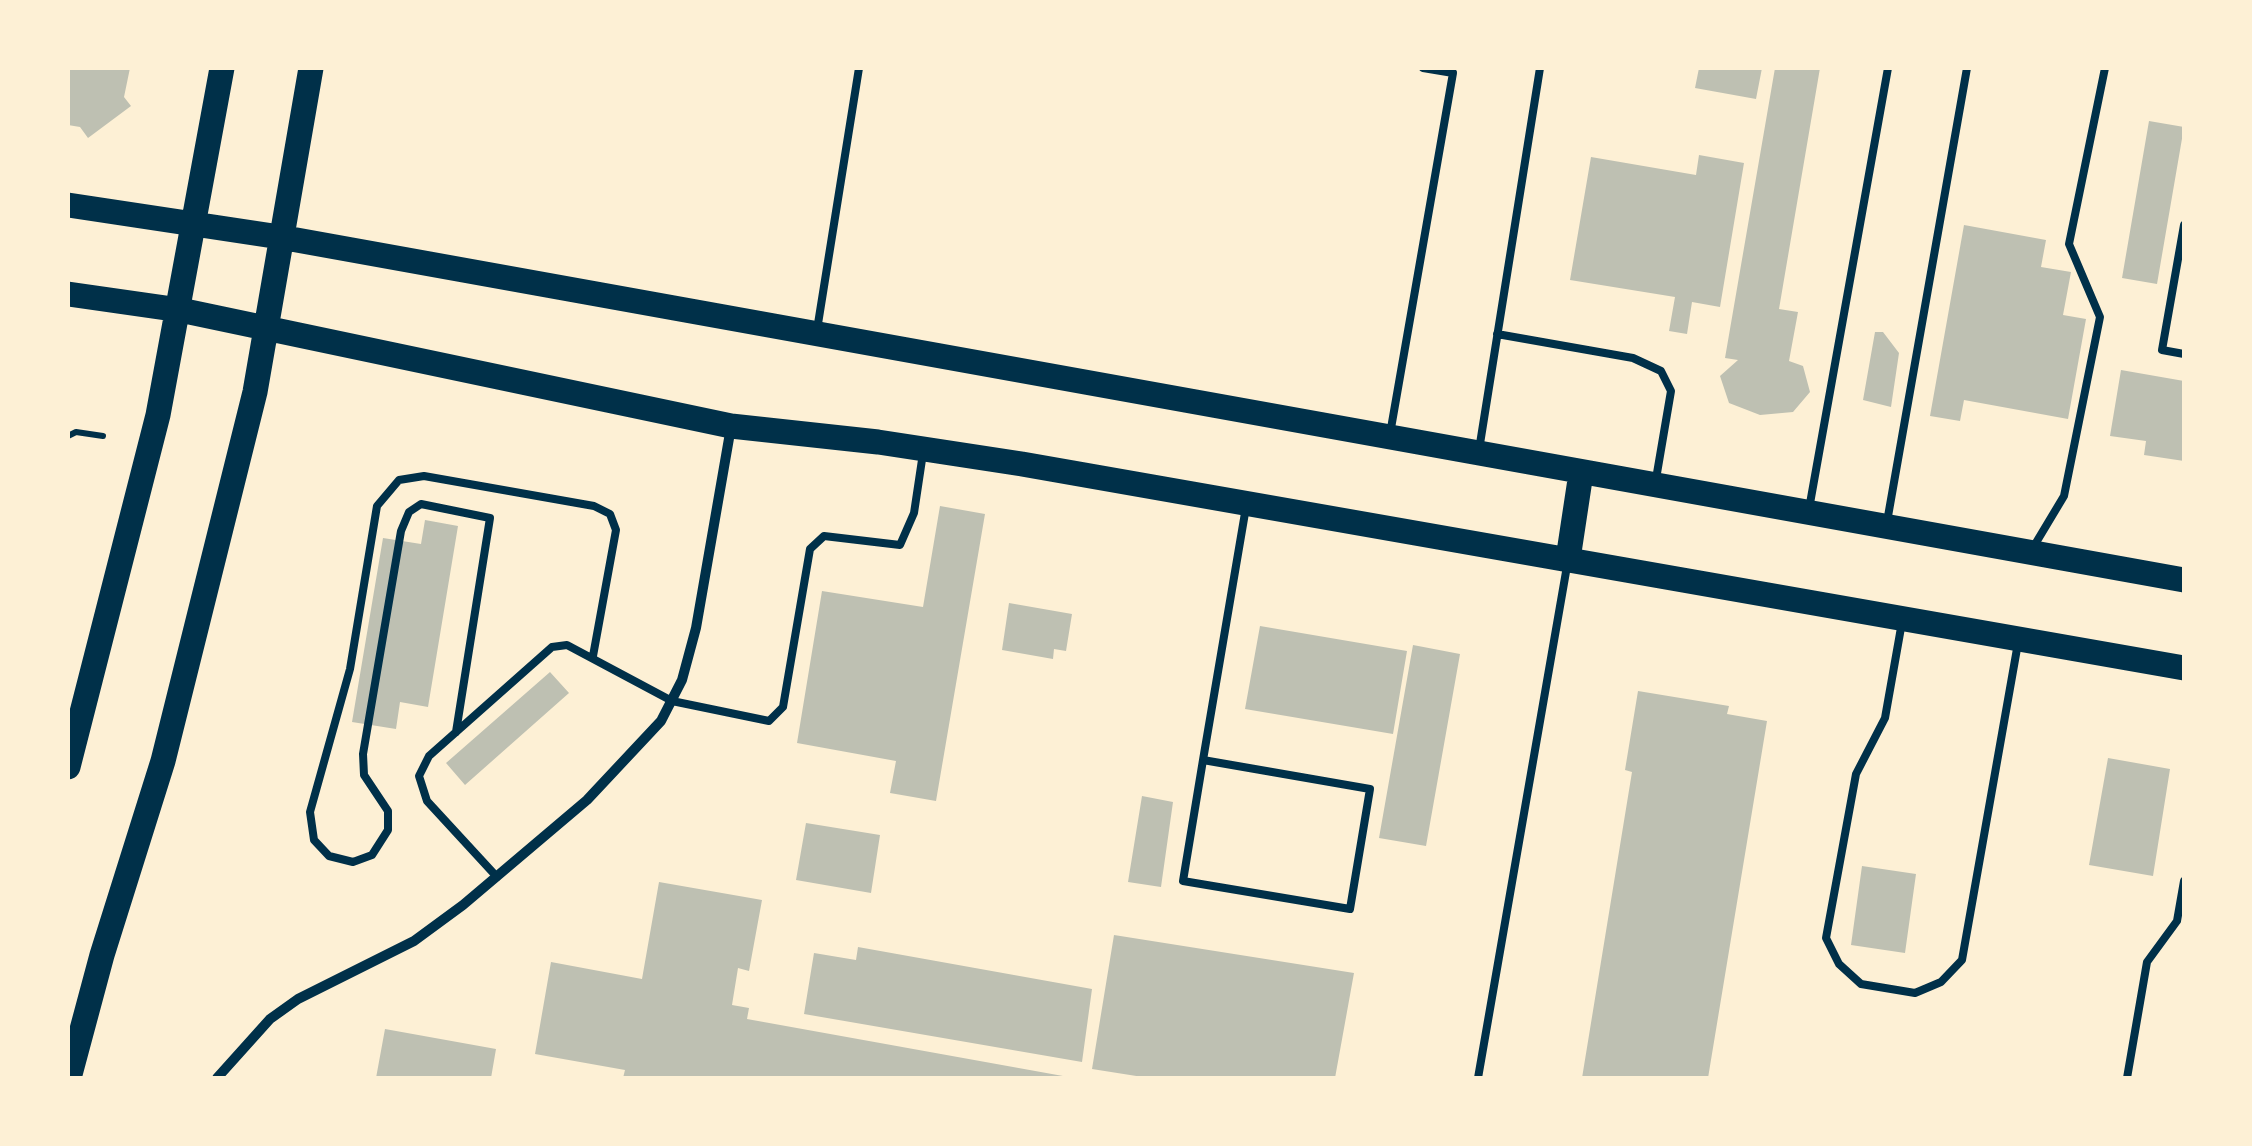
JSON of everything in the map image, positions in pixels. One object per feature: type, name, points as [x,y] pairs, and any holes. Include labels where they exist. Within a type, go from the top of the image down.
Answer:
[{"type":"main road","points":[[68,767],[180,310],[222,68]]},
{"type":"main road","points":[[69,1078],[102,954],[162,761],[267,329],[311,68]]},
{"type":"main road","points":[[68,205],[280,236],[2184,580]]},
{"type":"main road","points":[[68,294],[180,310],[732,426],[924,448],[2184,668]]},
{"type":"main road","points":[[1568,560],[1581,474]]},
{"type":"street","points":[[217,1078],[270,1020],[298,999],[414,941],[497,877],[627,760],[672,702],[689,658],[704,594],[732,426]]},
{"type":"lane","points":[[816,333],[859,68]]},
{"type":"lane","points":[[1389,438],[1454,70],[1423,68]]},
{"type":"lane","points":[[1479,454],[1540,68]]},
{"type":"lane","points":[[1808,514],[1888,68]]},
{"type":"lane","points":[[1886,526],[1967,68]]},
{"type":"lane","points":[[2030,552],[2064,496],[2100,317],[2069,244],[2105,68]]},
{"type":"lane","points":[[2184,225],[2162,350],[2184,354]]},
{"type":"lane","points":[[1496,334],[1633,358],[1661,372],[1671,391],[1655,486]]},
{"type":"lane","points":[[497,877],[421,790],[424,764],[552,647],[566,645],[593,656],[672,702],[769,721],[783,707],[810,549],[824,536],[900,545],[914,512],[924,448]]},
{"type":"lane","points":[[456,732],[490,518],[422,504],[408,512],[401,532],[363,754],[364,776],[388,811],[388,830],[372,855],[353,862],[330,856],[314,840],[310,812],[350,669],[377,506],[399,480],[424,476],[594,506],[610,514],[616,530],[593,656]]},
{"type":"lane","points":[[1203,760],[1370,789],[1350,909],[1183,881],[1203,760],[1247,502]]},
{"type":"lane","points":[[1478,1078],[1528,769],[1568,560]]},
{"type":"lane","points":[[1902,618],[1885,718],[1856,774],[1826,938],[1839,964],[1861,984],[1914,993],[1942,982],[1962,960],[2018,638]]},
{"type":"lane","points":[[2127,1078],[2146,962],[2176,920],[2184,881]]},
{"type":"path","points":[[68,436],[76,432],[103,436]]},
{"type":"building","points":[[68,68],[130,68],[124,97],[131,106],[88,138],[80,127],[68,125]]},
{"type":"building","points":[[1699,68],[1762,68],[1756,99],[1695,88]]},
{"type":"building","points":[[1775,68],[1820,68],[1779,309],[1798,312],[1789,361],[1803,366],[1810,392],[1793,412],[1760,415],[1729,403],[1720,376],[1738,360],[1725,358]]},
{"type":"building","points":[[2149,121],[2184,127],[2157,284],[2122,278]]},
{"type":"building","points":[[1699,155],[1744,163],[1720,307],[1692,302],[1687,334],[1669,331],[1675,297],[1570,280],[1591,157],[1696,175]]},
{"type":"building","points":[[1964,225],[2046,240],[2041,267],[2071,272],[2063,315],[2086,319],[2068,419],[1964,400],[1960,421],[1930,416]]},
{"type":"building","points":[[1875,332],[1883,332],[1899,353],[1891,407],[1863,400]]},
{"type":"building","points":[[2121,370],[2184,381],[2184,461],[2144,455],[2146,441],[2110,436]]},
{"type":"building","points":[[940,506],[985,514],[936,801],[890,793],[896,761],[797,743],[822,591],[923,607]]},
{"type":"building","points":[[425,520],[458,526],[428,707],[400,702],[396,729],[352,722],[383,538],[421,544]]},
{"type":"building","points":[[1009,603],[1072,614],[1066,651],[1054,649],[1053,659],[1002,650]]},
{"type":"building","points":[[1260,626],[1407,651],[1393,734],[1245,709]]},
{"type":"building","points":[[1413,645],[1460,654],[1426,846],[1379,838]]},
{"type":"building","points":[[550,672],[569,693],[465,785],[446,763]]},
{"type":"building","points":[[1638,691],[1729,706],[1727,714],[1767,721],[1708,1078],[1582,1078],[1632,772],[1625,770]]},
{"type":"building","points":[[2108,758],[2170,769],[2153,876],[2089,865]]},
{"type":"building","points":[[1142,796],[1173,802],[1161,887],[1128,882]]},
{"type":"building","points":[[806,823],[880,835],[871,893],[796,880]]},
{"type":"building","points":[[1862,866],[1916,874],[1905,953],[1851,945]]},
{"type":"building","points":[[659,882],[762,900],[749,971],[738,968],[732,1005],[749,1008],[747,1019],[1074,1078],[623,1078],[625,1070],[535,1054],[551,962],[642,979]]},
{"type":"building","points":[[1114,935],[1354,973],[1335,1078],[1149,1078],[1092,1069]]},
{"type":"building","points":[[858,947],[1092,989],[1082,1062],[804,1014],[814,953],[856,960]]},
{"type":"building","points":[[385,1029],[496,1049],[491,1078],[376,1078]]}]
